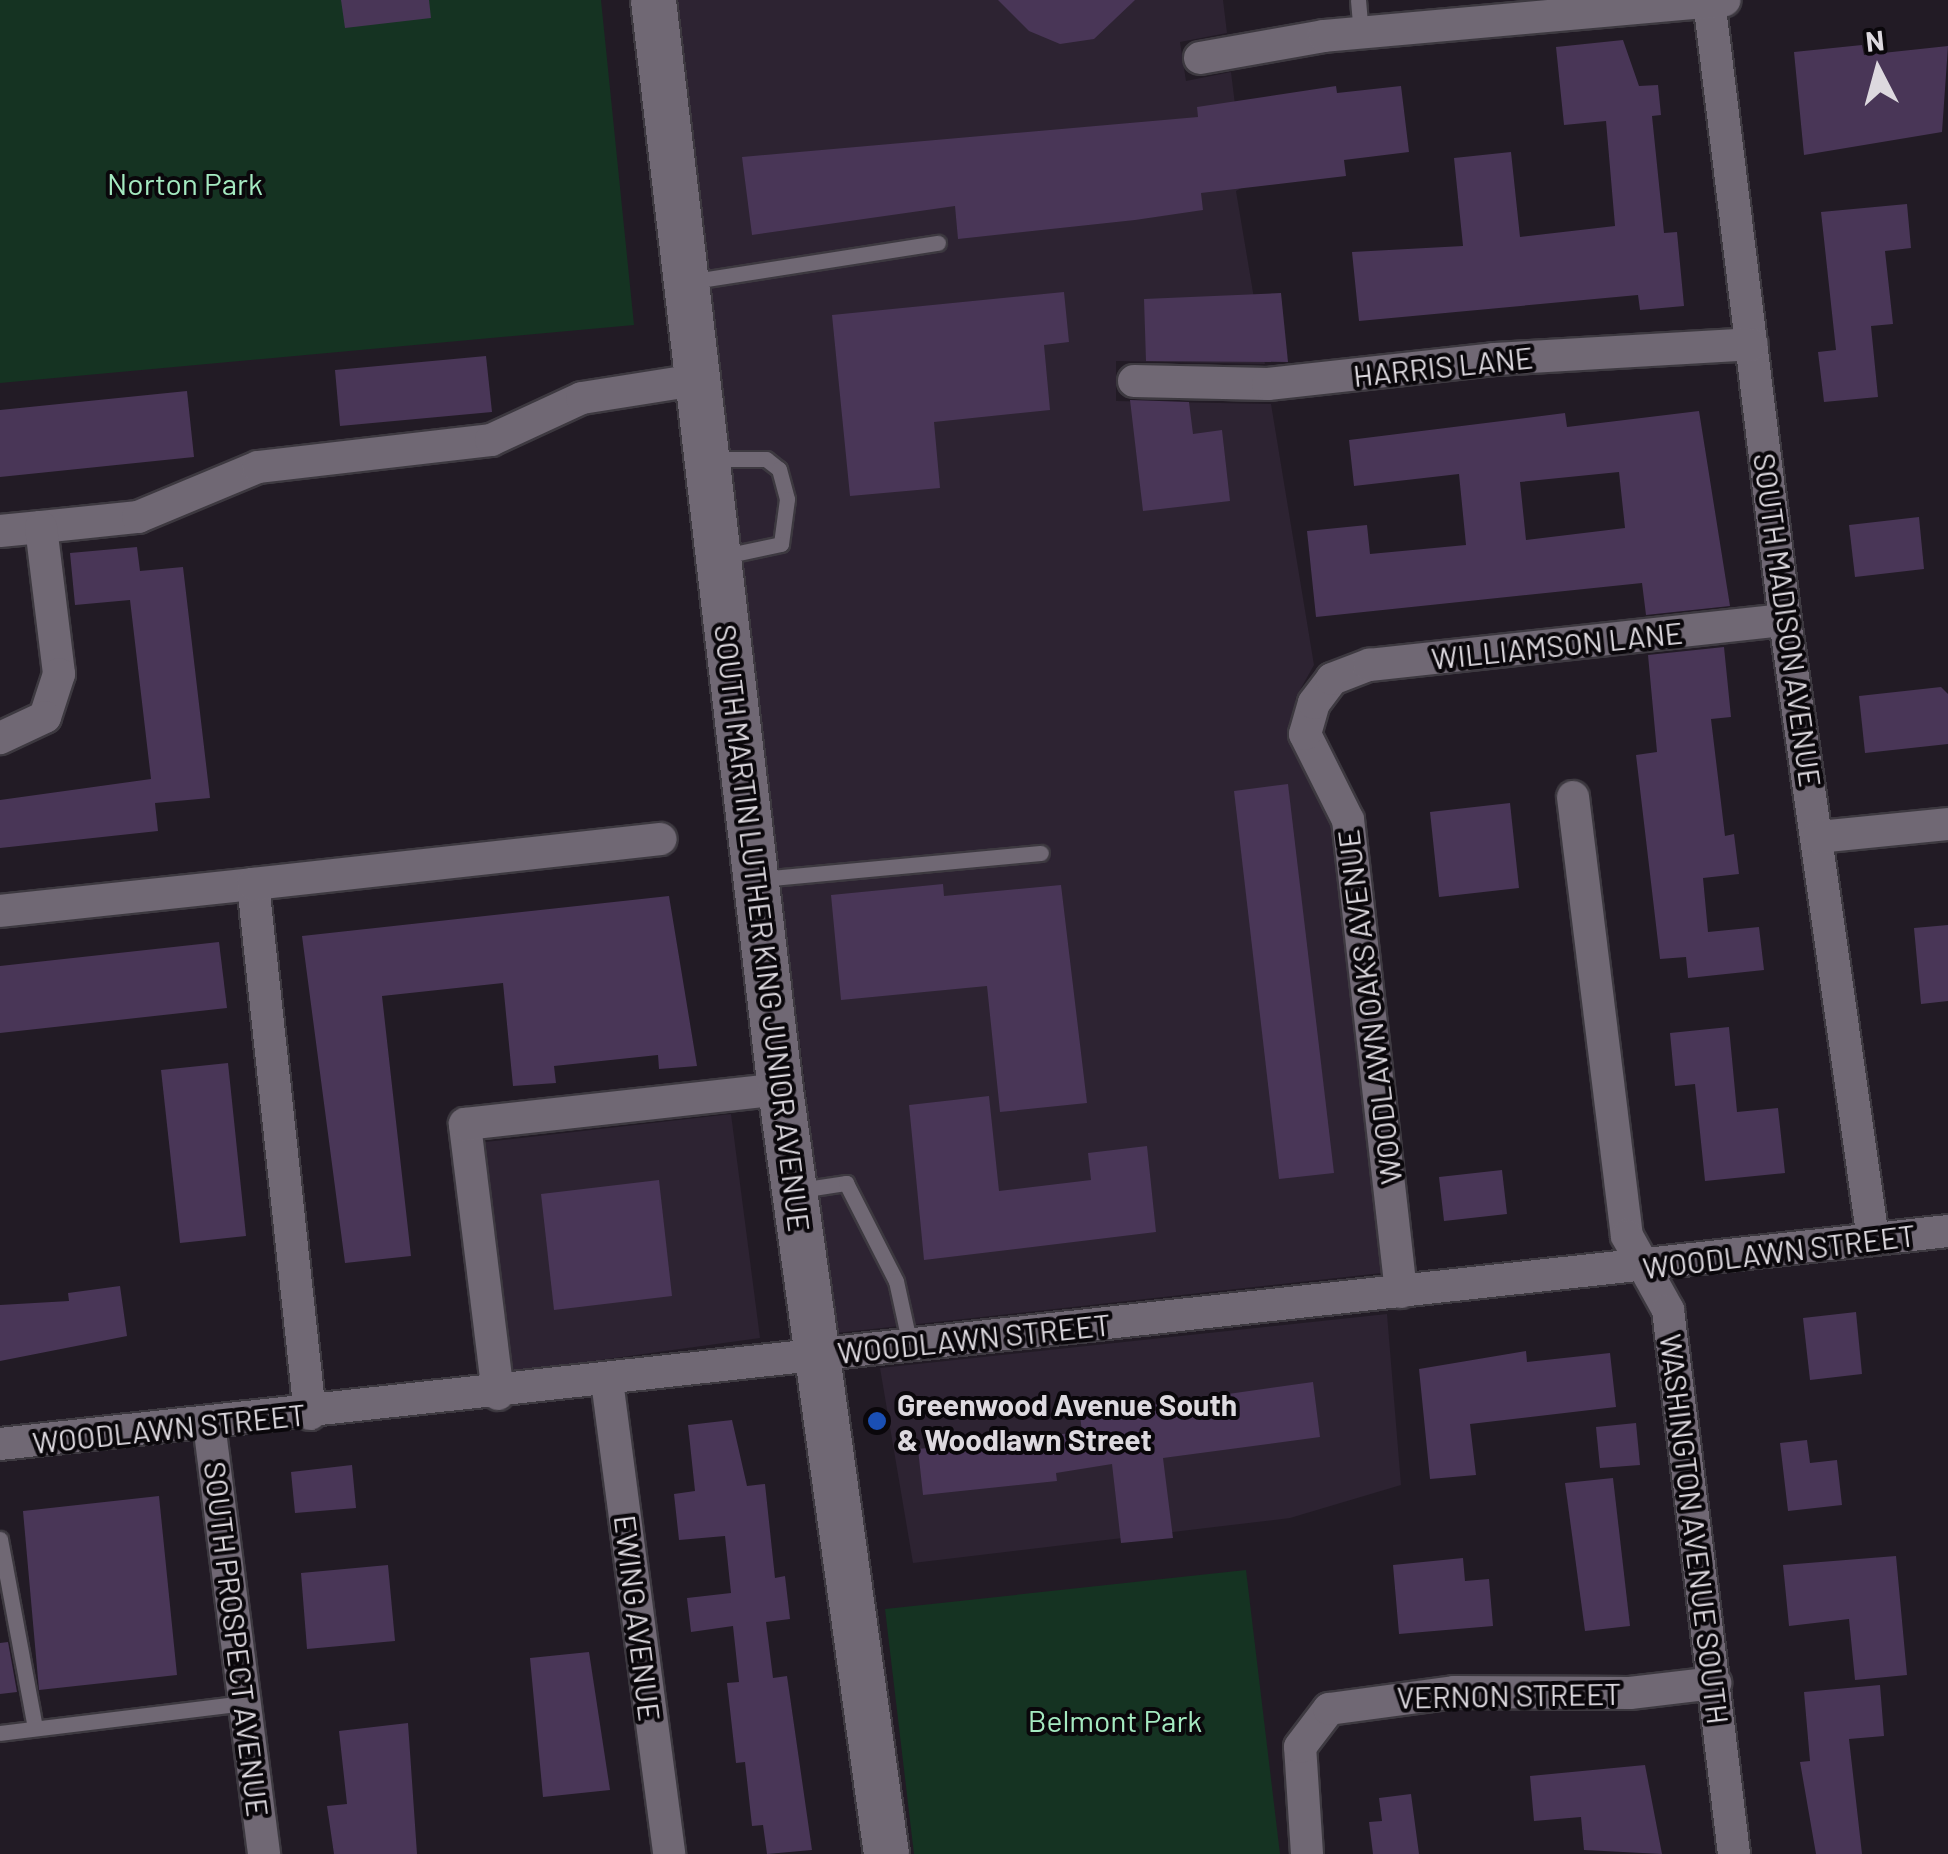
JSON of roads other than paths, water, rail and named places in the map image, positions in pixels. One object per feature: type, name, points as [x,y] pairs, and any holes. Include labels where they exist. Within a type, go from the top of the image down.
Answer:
[{"type":"street","name":"SOUTH MARTIN LUTHER KING JUNIOR AVENUE","points":[[652,0],[780,1089],[822,1355],[886,1854]]},
{"type":"street","points":[[1200,58],[1361,33],[1714,0]]},
{"type":"street","name":"SOUTH MADISON AVENUE","points":[[1714,0],[1784,620],[1873,1239]]},
{"type":"street","name":"HARRIS LANE","points":[[1134,382],[1268,384],[1494,358],[1752,344]]},
{"type":"street","points":[[0,531],[138,517],[258,467],[491,440],[582,398],[696,380]]},
{"type":"street","points":[[0,738],[30,730],[56,697],[41,527]]},
{"type":"street","name":"WILLIAMSON LANE","points":[[1332,680],[1369,665],[1784,620]]},
{"type":"street","name":"WOODLAWN OAKS AVENUE","points":[[1332,680],[1314,703],[1306,734],[1348,820],[1402,1292]]},
{"type":"street","name":"WASHINGTON AVENUE SOUTH","points":[[1573,796],[1627,1236],[1668,1310],[1734,1854]]},
{"type":"street","points":[[1818,837],[1948,824]]},
{"type":"street","points":[[0,910],[660,839]]},
{"type":"street","points":[[253,884],[310,1414]]},
{"type":"street","points":[[498,1394],[464,1124],[780,1089]]},
{"type":"street","name":"WOODLAWN STREET","points":[[0,1444],[498,1394],[1948,1231]]},
{"type":"street","name":"EWING AVENUE","points":[[607,1381],[669,1854]]},
{"type":"street","name":"SOUTH PROSPECT AVENUE","points":[[210,1424],[264,1854]]},
{"type":"street","name":"VERNON STREET","points":[[1307,1854],[1298,1776],[1310,1724],[1354,1700],[1715,1683]]},
{"type":"lane","points":[[1358,0],[1361,33]]},
{"type":"lane","points":[[684,283],[938,244]]},
{"type":"lane","points":[[706,459],[766,459],[779,469],[787,499],[781,544],[718,557]]},
{"type":"lane","points":[[756,879],[1042,853]]},
{"type":"lane","points":[[795,1190],[846,1183],[896,1281],[910,1345]]},
{"type":"lane","points":[[0,1539],[35,1728]]},
{"type":"lane","points":[[0,1733],[245,1703]]},
{"type":"place","name":"Greenwood Avenue South & Woodlawn Street","points":[[877,1421]]},
{"type":"park label","name":"Norton Park","points":[[185,183]]},
{"type":"park label","name":"Belmont Park","points":[[1115,1720]]}]
